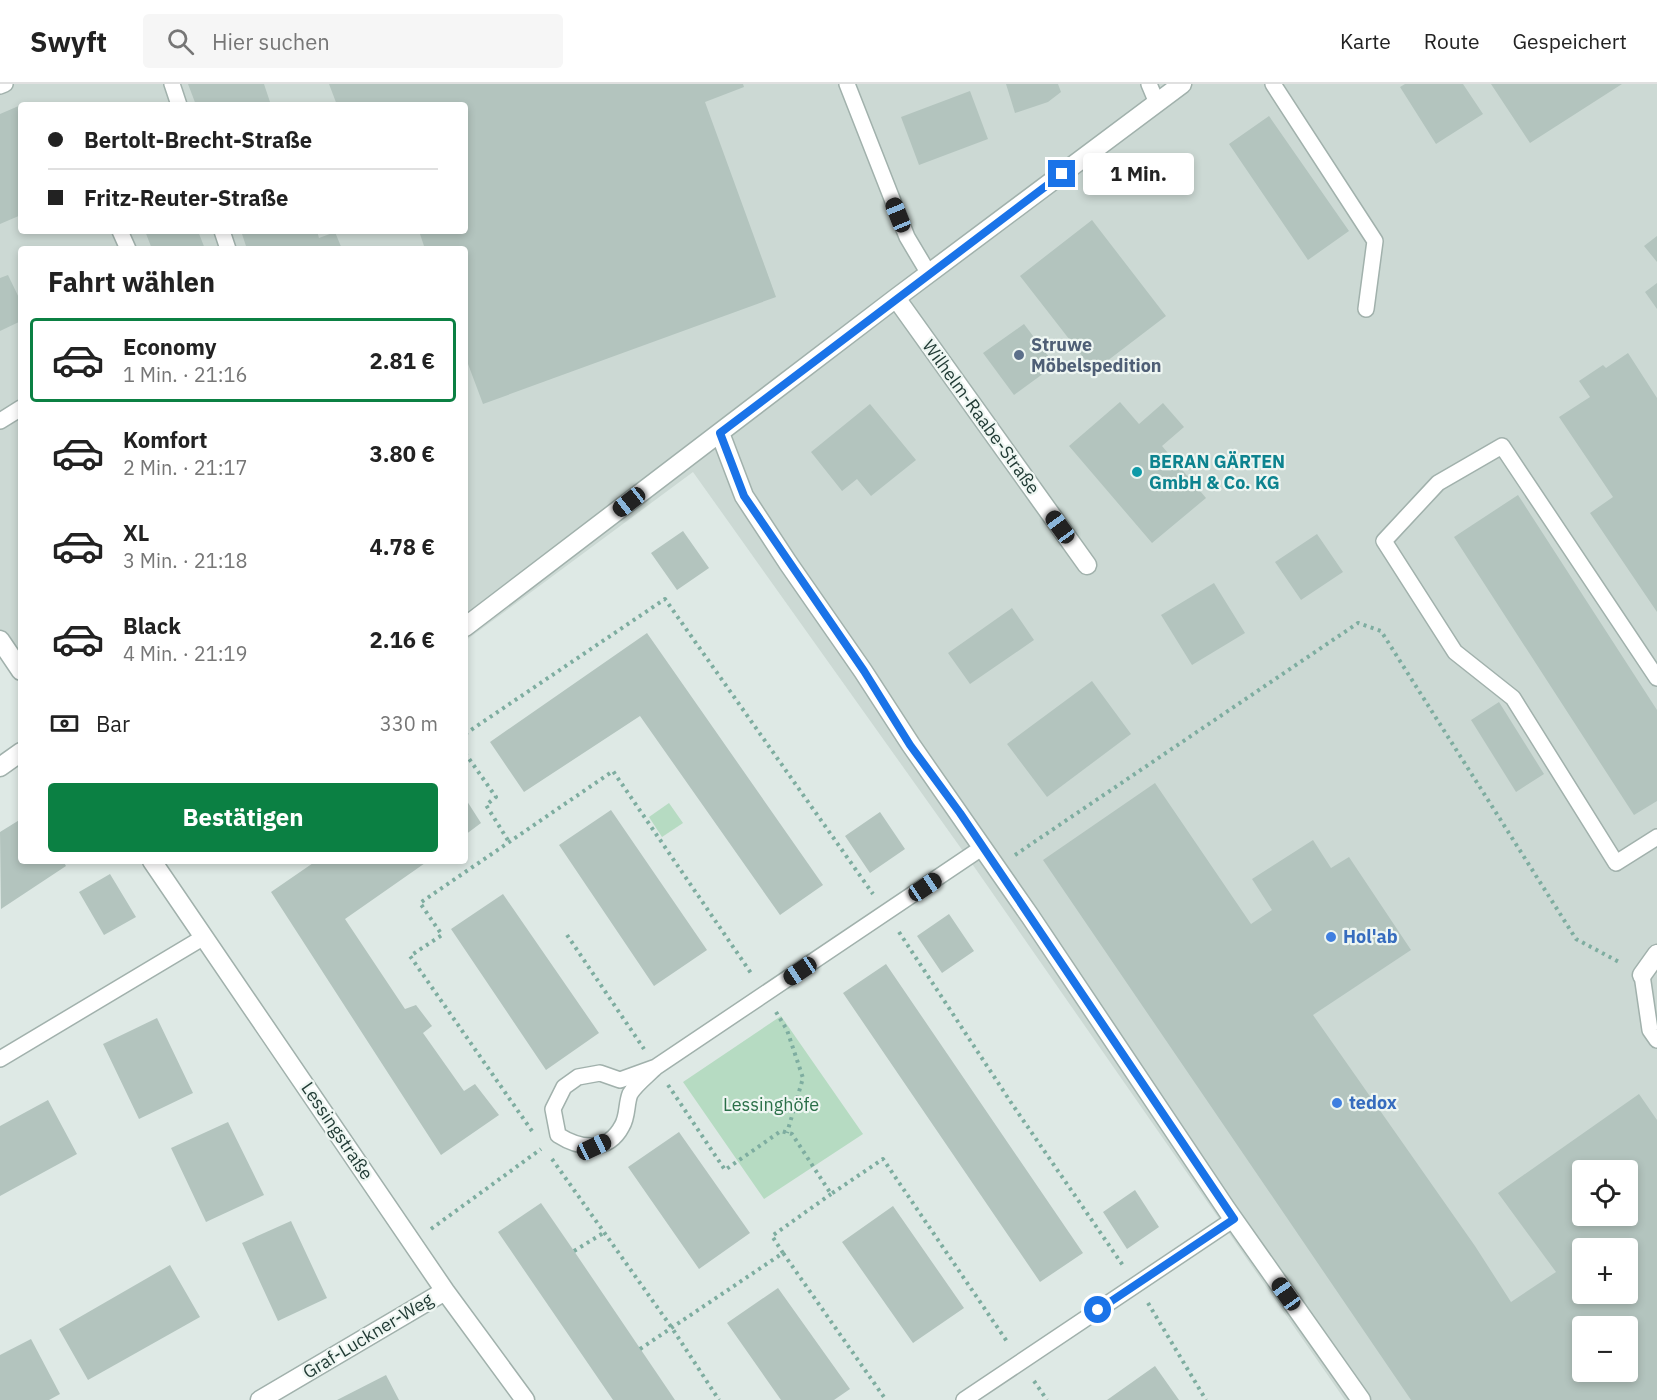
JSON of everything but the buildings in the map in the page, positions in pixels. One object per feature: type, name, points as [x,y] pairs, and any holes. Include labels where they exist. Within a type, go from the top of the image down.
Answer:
[{"type":"street","points":[[468,625],[896,298],[1182,84]]},
{"type":"street","name":"Wilhelm-Raabe-Straße","points":[[896,298],[1088,565]]},
{"type":"street","points":[[720,433],[744,496],[864,671],[910,745],[983,847],[1234,1219],[1361,1400]]},
{"type":"street","points":[[0,640],[18,667]]},
{"type":"street","points":[[0,767],[18,754]]},
{"type":"street","name":"Lessingstraße","points":[[156,864],[445,1291],[525,1400]]},
{"type":"street","points":[[1642,975],[1657,954]]},
{"type":"street","name":"Graf-Luckner-Weg","points":[[260,1400],[445,1291]]},
{"type":"lane","points":[[0,86],[4,84]]},
{"type":"lane","points":[[172,84],[178,102]]},
{"type":"lane","points":[[847,84],[907,237],[929,274]]},
{"type":"lane","points":[[1149,84],[1157,103]]},
{"type":"lane","points":[[1273,84],[1375,241],[1366,309]]},
{"type":"lane","points":[[0,421],[18,410]]},
{"type":"lane","points":[[1657,678],[1502,446],[1438,483],[1384,541],[1455,652],[1513,698],[1616,863],[1657,837]]},
{"type":"lane","points":[[656,1067],[620,1080],[600,1073],[578,1077],[564,1087],[553,1109],[558,1135],[572,1144],[594,1147],[612,1138],[622,1127],[627,1115],[630,1094],[656,1067],[983,847]]},
{"type":"lane","points":[[0,1059],[204,937]]},
{"type":"lane","points":[[1642,975],[1650,1030],[1657,1040]]},
{"type":"lane","points":[[964,1400],[1234,1219]]},
{"type":"path","points":[[468,732],[665,599],[886,913],[1012,1104],[1136,1284],[1206,1400]]},
{"type":"path","points":[[996,867],[1358,623],[1381,631],[1576,939],[1642,975]]},
{"type":"path","points":[[468,757],[495,797],[486,805],[509,842]]},
{"type":"path","points":[[537,1137],[410,956],[442,935],[420,903],[613,771],[788,1030],[804,1078],[788,1133]]},
{"type":"path","points":[[567,935],[725,1170],[781,1131],[792,1134],[831,1194]]},
{"type":"path","points":[[413,1242],[543,1147]]},
{"type":"path","points":[[550,1156],[672,1328],[719,1400]]},
{"type":"path","points":[[886,1400],[772,1236],[883,1159],[1021,1362]]},
{"type":"path","points":[[574,1251],[605,1232]]},
{"type":"path","points":[[640,1349],[783,1253]]},
{"type":"shaded area","points":[[0,84],[1657,84],[1657,1400],[1345,1400],[975,868],[693,472],[468,639],[468,246],[18,246],[18,678],[0,651]]},
{"type":"green space","points":[[669,803],[683,823],[662,837],[649,817]]},
{"type":"green space","name":"Lessinghöfe","points":[[781,1016],[863,1134],[764,1199],[683,1082]]},
{"type":"place","name":"Struwe Möbelspedition","points":[[1019,355]]},
{"type":"place","name":"BERAN GÄRTEN GmbH & Co. KG","points":[[1137,472]]},
{"type":"place","name":"Hol'ab","points":[[1331,937]]},
{"type":"place","name":"tedox","points":[[1337,1103]]},
{"type":"route","points":[[1062,174],[720,433],[744,496],[864,671],[910,745],[960,813],[1234,1219],[1098,1310]]}]
